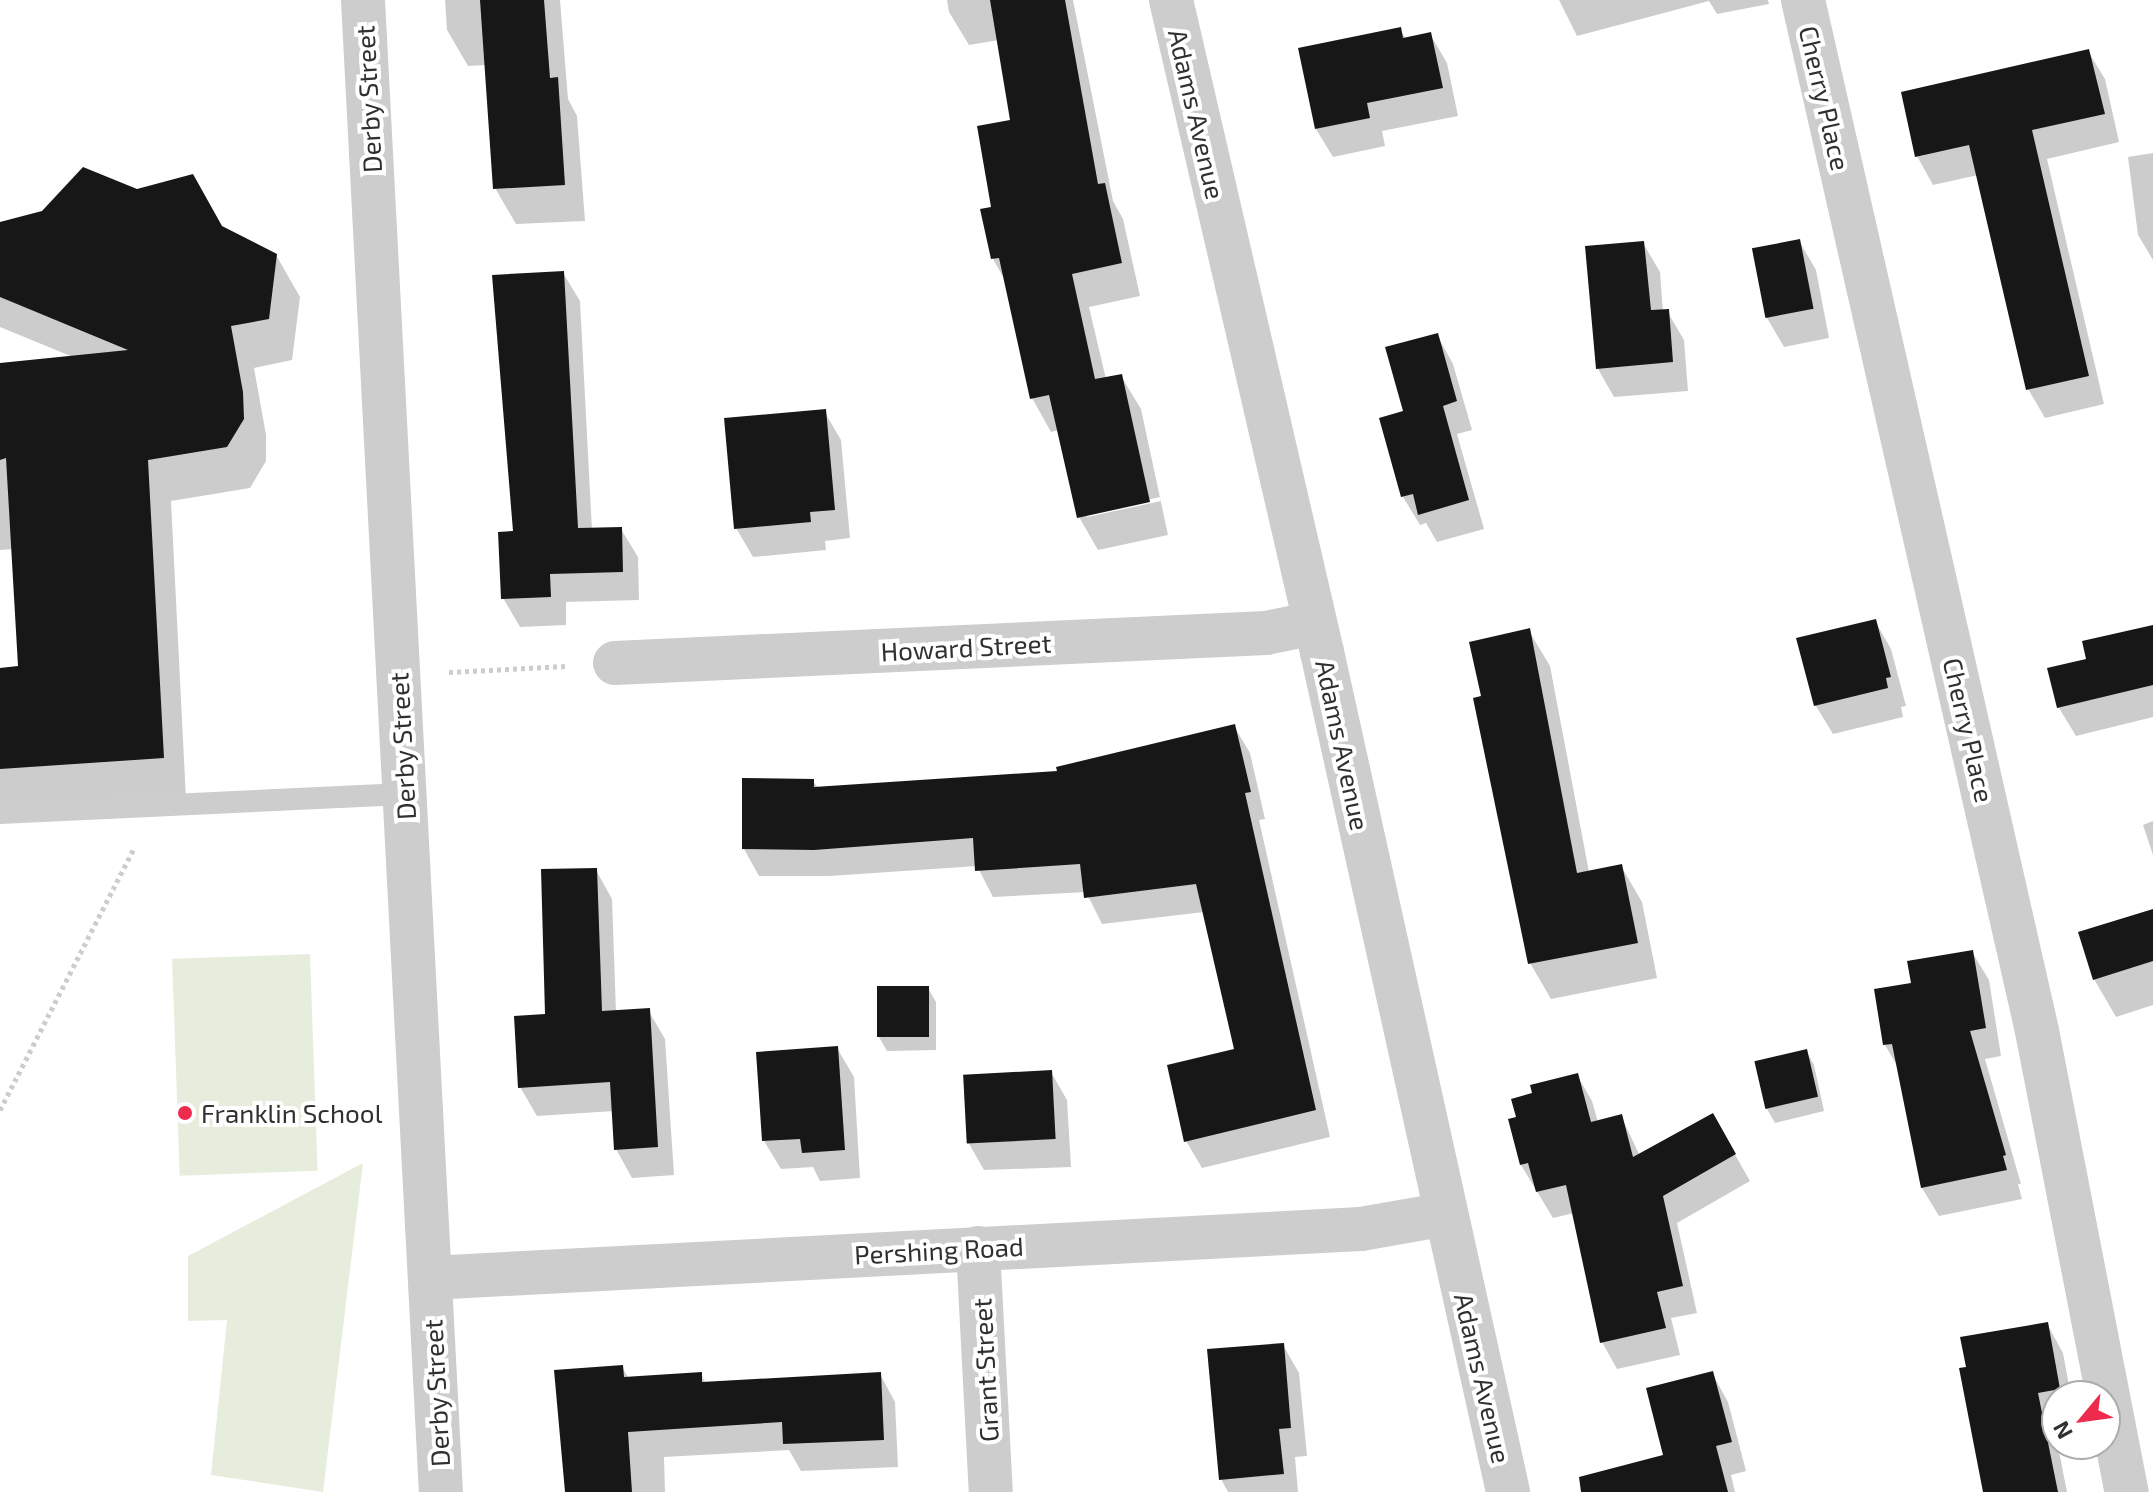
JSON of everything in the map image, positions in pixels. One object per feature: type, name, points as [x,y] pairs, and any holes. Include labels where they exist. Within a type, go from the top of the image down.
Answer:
[{"type":"street","name":"Derby Street","points":[[363,0],[441,1492]]},
{"type":"street","name":"Adams Avenue","points":[[1171,0],[1315,623],[1508,1492]]},
{"type":"street","name":"Cherry Place","points":[[1803,0],[2134,1470]]},
{"type":"street","name":"Howard Street","points":[[615,663],[1266,633],[1315,623]]},
{"type":"street","name":"Pershing Road","points":[[430,1278],[1361,1229],[1446,1214]]},
{"type":"street","name":"Grant Street","points":[[978,1248],[991,1492]]},
{"type":"lane","points":[[0,813],[404,794]]},
{"type":"path","points":[[441,673],[615,663]]},
{"type":"path","points":[[0,1110],[156,806]]},
{"type":"green space","points":[[310,954],[318,1171],[180,1176],[172,959]]},
{"type":"green space","points":[[363,1163],[323,1492],[211,1475],[227,1320],[188,1321],[188,1256]]},
{"type":"building","points":[[480,0],[544,0],[550,78],[558,77],[565,185],[493,189]]},
{"type":"building","points":[[990,0],[1065,0],[1098,184],[1105,183],[1122,263],[1072,274],[1095,379],[1122,374],[1150,502],[1077,518],[1049,395],[1030,399],[999,258],[991,259],[980,209],[991,207],[977,126],[1010,120]]},
{"type":"building","points":[[1401,27],[1403,38],[1431,32],[1443,88],[1367,103],[1370,118],[1315,129],[1298,48]]},
{"type":"building","points":[[2089,49],[2105,114],[2032,130],[2089,376],[2026,390],[1969,145],[1915,157],[1901,92]]},
{"type":"building","points":[[83,167],[137,189],[193,174],[222,226],[277,254],[269,319],[231,326],[243,392],[244,419],[227,447],[148,460],[164,758],[0,769],[0,668],[18,666],[6,458],[0,460],[0,363],[128,350],[0,297],[0,222],[42,211]]},
{"type":"building","points":[[1800,239],[1814,309],[1765,318],[1752,248]]},
{"type":"building","points":[[1644,241],[1651,310],[1669,309],[1673,362],[1596,369],[1585,246]]},
{"type":"building","points":[[564,271],[578,528],[622,527],[623,572],[550,574],[551,597],[501,599],[498,532],[513,531],[492,275]]},
{"type":"building","points":[[1438,333],[1457,401],[1443,406],[1469,500],[1418,515],[1413,494],[1401,497],[1379,418],[1403,411],[1385,347]]},
{"type":"building","points":[[826,409],[835,510],[810,512],[811,522],[734,529],[724,418]]},
{"type":"building","points":[[1876,619],[1891,677],[1886,678],[1888,688],[1814,706],[1796,638]]},
{"type":"building","points":[[2153,625],[2153,685],[2057,708],[2047,668],[2086,659],[2082,641]]},
{"type":"building","points":[[1530,628],[1577,873],[1622,864],[1638,943],[1528,964],[1473,698],[1481,696],[1469,642]]},
{"type":"building","points":[[1235,724],[1251,792],[1245,793],[1316,1110],[1184,1142],[1167,1065],[1234,1049],[1196,884],[1084,898],[1080,864],[975,871],[973,838],[814,850],[742,849],[742,778],[814,779],[814,787],[1057,771],[1056,767]]},
{"type":"building","points":[[597,868],[602,1011],[650,1008],[658,1147],[614,1150],[610,1082],[518,1088],[514,1016],[545,1014],[541,869]]},
{"type":"building","points":[[2153,909],[2153,961],[2093,980],[2078,932]]},
{"type":"building","points":[[1973,950],[1986,1028],[1970,1031],[2006,1155],[2003,1156],[2007,1170],[1921,1188],[1892,1044],[1883,1045],[1874,989],[1911,983],[1907,961]]},
{"type":"building","points":[[877,986],[929,986],[929,1037],[877,1037]]},
{"type":"building","points":[[838,1046],[845,1150],[802,1153],[800,1139],[762,1141],[756,1052]]},
{"type":"building","points":[[1807,1049],[1818,1097],[1765,1109],[1754,1061]]},
{"type":"building","points":[[1052,1070],[1056,1139],[967,1144],[963,1075]]},
{"type":"building","points":[[1578,1073],[1591,1122],[1622,1114],[1633,1157],[1713,1113],[1736,1154],[1663,1196],[1683,1286],[1657,1292],[1666,1328],[1600,1343],[1566,1185],[1536,1192],[1528,1163],[1520,1165],[1508,1119],[1516,1117],[1511,1099],[1532,1093],[1530,1085]]},
{"type":"building","points":[[2048,1322],[2058,1380],[2041,1380],[2041,1392],[2038,1393],[2041,1460],[2052,1460],[2058,1492],[1983,1492],[1959,1368],[1966,1367],[1960,1337]]},
{"type":"building","points":[[1284,1343],[1291,1428],[1279,1429],[1284,1474],[1219,1480],[1207,1349]]},
{"type":"building","points":[[623,1365],[624,1377],[702,1372],[702,1382],[881,1372],[884,1440],[783,1444],[782,1422],[628,1432],[632,1492],[565,1492],[554,1370]]},
{"type":"building","points":[[1713,1371],[1732,1442],[1716,1446],[1728,1492],[1581,1492],[1579,1477],[1663,1455],[1646,1388]]},
{"type":"place","name":"Franklin School","points":[[185,1113]]}]
